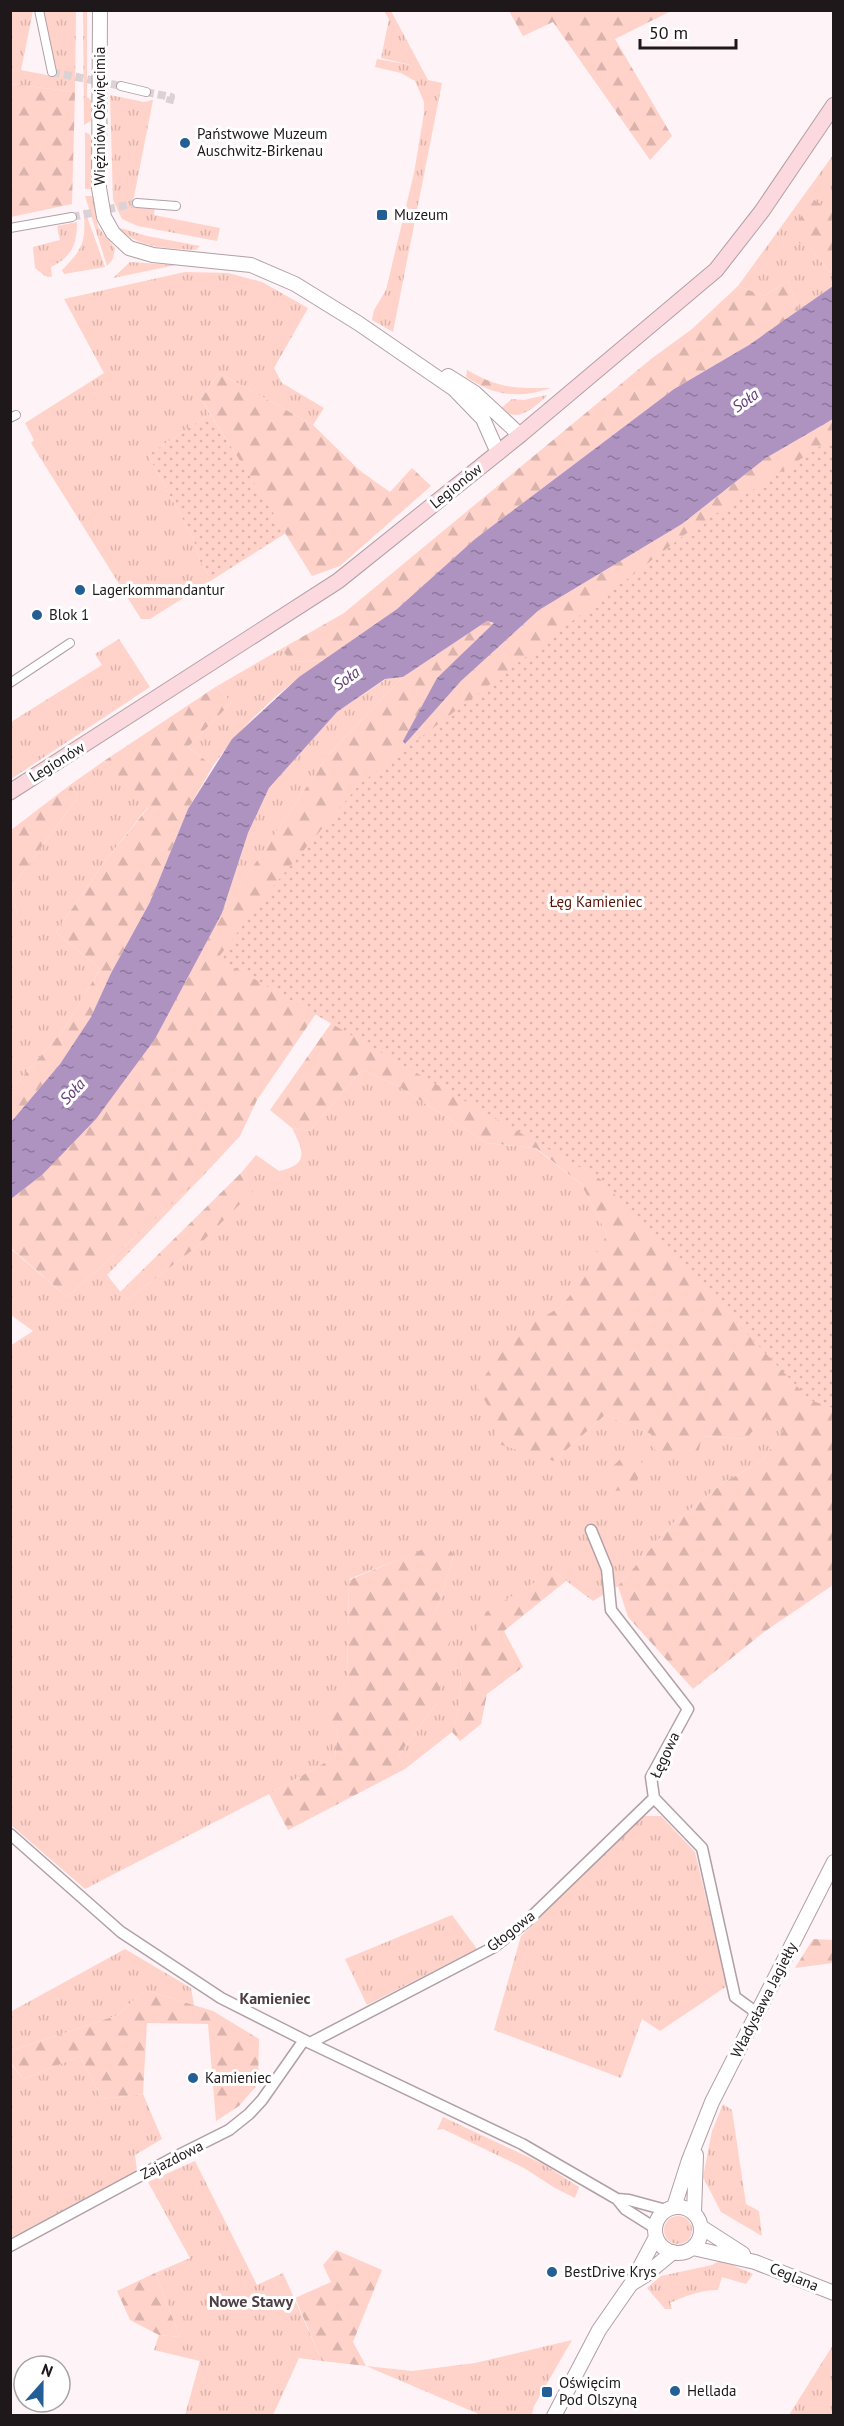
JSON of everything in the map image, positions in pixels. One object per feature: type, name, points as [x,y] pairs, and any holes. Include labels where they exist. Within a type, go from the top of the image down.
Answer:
[{"type":"main road","name":"Legionów","points":[[10,792],[338,581],[520,435],[716,270],[762,211],[834,105]]},
{"type":"street","points":[[39,10],[52,72]]},
{"type":"street","name":"Więźniów Oświęcimia","points":[[100,10],[99,188],[104,217],[112,233],[129,248],[153,255],[237,263],[264,270],[295,284],[454,389],[473,406],[483,419],[498,453]]},
{"type":"street","points":[[121,86],[146,92]]},
{"type":"street","points":[[137,203],[176,206]]},
{"type":"street","points":[[10,228],[72,217]]},
{"type":"street","name":"Więźniów Oświęcimia","points":[[393,347],[476,393],[520,435]]},
{"type":"street","points":[[10,683],[70,643]]},
{"type":"street","name":"Łęgowa","points":[[591,1530],[607,1569],[611,1610],[688,1709],[651,1777],[654,1798],[702,1848],[735,1997],[757,2013]]},
{"type":"street","name":"Głogowa","points":[[307,2041],[494,1947],[526,1922],[654,1798]]},
{"type":"street","points":[[10,1834],[121,1932],[220,1998],[522,2144],[618,2199],[670,2209],[681,2207],[694,2213],[701,2227],[701,2235],[693,2248],[680,2253],[666,2249],[656,2233],[625,2209],[618,2199]]},
{"type":"street","name":"Władysława Jagiełły","points":[[670,2209],[712,2102],[834,1862]]},
{"type":"street","name":"Zajazdowa","points":[[10,2246],[229,2130],[262,2100],[307,2041]]},
{"type":"street","name":"Władysława Jagiełły","points":[[694,2213],[698,2139]]},
{"type":"street","points":[[554,2415],[599,2330],[631,2284],[656,2233],[657,2221],[670,2209]]},
{"type":"street","name":"Ceglana","points":[[701,2227],[755,2262]]},
{"type":"street","name":"Ceglana","points":[[693,2248],[755,2262],[834,2293]]},
{"type":"street","points":[[631,2284],[673,2252]]},
{"type":"green space","points":[[11,11],[33,11],[21,70],[57,77],[42,11],[76,11],[75,92],[11,84]]},
{"type":"green space","points":[[83,11],[87,11],[87,97],[92,101],[91,121],[84,125]]},
{"type":"green space","points":[[384,11],[391,11],[428,80],[442,83],[393,332],[372,320],[374,310],[386,290],[414,173],[424,102],[415,81],[401,73],[375,67],[377,59],[411,65],[381,58],[389,19]]},
{"type":"green space","points":[[509,11],[671,11],[615,39],[672,136],[650,160],[553,22],[523,36]]},
{"type":"green space","points":[[11,84],[75,92],[72,204],[11,217]]},
{"type":"green space","points":[[110,95],[144,102],[153,100],[133,202],[155,206],[154,215],[220,228],[217,241],[138,226],[122,219],[113,200]]},
{"type":"green space","points":[[85,132],[92,138],[92,189],[85,189]]},
{"type":"green space","points":[[833,155],[833,213],[812,199],[811,249],[833,276],[833,286],[799,310],[788,281],[764,296],[738,286]]},
{"type":"green space","points":[[85,196],[93,196],[98,227],[115,248],[113,259],[107,266]]},
{"type":"green space","points":[[813,199],[833,213],[833,276],[811,249],[787,237]]},
{"type":"green space","points":[[84,208],[105,267],[64,274],[62,270],[80,249],[84,236]]},
{"type":"green space","points":[[77,222],[72,249],[64,259],[51,267],[52,277],[45,276],[35,268],[33,247],[60,240],[57,226]]},
{"type":"green space","points":[[117,227],[147,236],[200,246],[196,250],[154,246],[135,240]]},
{"type":"green space","points":[[130,262],[176,265],[113,278]]},
{"type":"green space","points":[[185,272],[228,273],[262,282],[308,308],[274,368],[282,383],[324,408],[313,425],[219,373],[201,399],[210,414],[148,455],[193,538],[200,561],[212,580],[150,619],[141,619],[31,443],[34,440],[25,423],[104,373],[64,299]]},
{"type":"green space","points":[[788,281],[799,310],[749,345],[674,389],[475,539],[397,609],[324,660],[292,662],[281,649],[344,613],[651,359],[692,329],[738,286],[764,296]]},
{"type":"green space","points":[[467,370],[498,384],[527,388],[551,388],[528,394],[497,392],[466,377]]},
{"type":"green space","points":[[219,373],[313,425],[359,470],[390,492],[412,468],[431,486],[340,566],[312,576],[201,399]]},
{"type":"green space","points":[[546,395],[531,409],[519,415],[507,413],[501,408],[512,399],[524,400]]},
{"type":"green space","points":[[210,414],[286,533],[212,580],[200,561],[193,538],[148,455]]},
{"type":"green space","points":[[833,419],[833,527],[324,1002],[257,1100],[240,1136],[200,1179],[67,1297],[11,1248],[11,1199],[42,1175],[155,1039],[215,923],[328,755],[403,677],[487,621],[495,624],[437,678],[405,744],[461,681],[539,610],[682,524],[766,458]]},
{"type":"green space","name":"Łęg Kamieniec","points":[[833,438],[833,1408],[810,1400],[600,1179],[218,958],[270,890],[360,784],[691,530]]},
{"type":"green space","name":"Łęg Kamieniec","points":[[833,571],[833,1585],[764,1632],[693,1689],[628,1617],[618,1586],[672,1524],[723,1483],[762,1461],[783,1431],[766,1418],[745,1439],[702,1436],[698,1454],[658,1459],[651,1434],[605,1415],[554,1461],[495,1443],[496,1420],[477,1387],[499,1356],[525,1328],[560,1307],[580,1284],[607,1234],[581,1184],[536,1148],[487,1143],[396,1085],[362,1070],[309,1131],[292,1128],[270,1110],[339,1012]]},
{"type":"green space","points":[[119,639],[150,687],[11,779],[11,722],[102,665],[95,654]]},
{"type":"green space","points":[[281,649],[293,662],[324,660],[293,682],[250,721],[213,766],[188,747],[231,703],[217,686]]},
{"type":"green space","points":[[403,677],[328,755],[222,913],[248,833],[269,788],[337,712],[386,679]]},
{"type":"green space","points":[[217,686],[231,703],[188,747],[213,766],[188,809],[150,902],[111,973],[91,1017],[60,1064],[11,1122],[11,1090],[64,1029],[100,969],[56,932],[105,861],[148,808],[104,761]]},
{"type":"green space","points":[[104,761],[148,807],[105,861],[56,932],[100,969],[64,1029],[11,1090],[10,921],[17,914],[12,887],[78,797],[70,785]]},
{"type":"green space","points":[[70,785],[78,797],[12,887],[17,914],[11,921],[11,830]]},
{"type":"green space","points":[[362,1070],[396,1085],[487,1143],[535,1148],[581,1184],[607,1234],[581,1284],[560,1307],[525,1329],[554,1461],[605,1415],[652,1434],[658,1459],[702,1436],[745,1439],[766,1417],[783,1431],[762,1461],[723,1483],[672,1524],[618,1586],[593,1601],[553,1571],[462,1659],[459,1708],[452,1732],[405,1769],[399,1755],[436,1704],[435,1614],[454,1555],[443,1542],[349,1579],[347,1684],[325,1720],[338,1731],[335,1757],[269,1794],[85,1889],[11,1825],[10,1346],[33,1331],[11,1315],[10,1248],[67,1297],[200,1179],[107,1275],[127,1300],[198,1246],[252,1191],[241,1173],[256,1155],[279,1171],[295,1165],[301,1156],[301,1150],[292,1128],[309,1131]]},
{"type":"green space","points":[[241,1173],[253,1191],[198,1246],[127,1300],[120,1292]]},
{"type":"green space","points":[[629,1451],[639,1454],[642,1464],[635,1489],[615,1491],[606,1484],[613,1466]]},
{"type":"green space","points":[[443,1541],[454,1555],[435,1614],[452,1634],[436,1704],[399,1755],[405,1769],[288,1830],[269,1794],[335,1757],[338,1731],[324,1720],[347,1684],[349,1580]]},
{"type":"green space","points":[[553,1571],[566,1581],[504,1631],[523,1667],[487,1694],[481,1724],[460,1741],[452,1732],[459,1708],[462,1659],[486,1612]]},
{"type":"green space","points":[[641,1816],[661,1816],[695,1852],[727,1986],[660,2031],[642,2019],[621,2078],[494,2030],[521,1936]]},
{"type":"green space","points":[[452,1915],[477,1949],[367,2005],[345,1959]]},
{"type":"green space","points":[[813,1939],[833,1940],[833,1963],[795,1968]]},
{"type":"green space","points":[[125,1949],[191,1988],[194,2005],[145,1990],[118,2015],[11,2051],[10,2012]]},
{"type":"green space","points":[[145,1990],[213,2011],[259,2039],[258,2084],[239,2106],[216,2121],[208,2024],[147,2023],[143,2094],[102,2099],[80,2056],[23,2079],[11,2063],[11,2051],[118,2015]]},
{"type":"green space","points":[[80,2056],[102,2099],[143,2094],[162,2139],[135,2155],[137,2171],[11,2238],[10,2063],[23,2079]]},
{"type":"green space","points":[[723,2104],[732,2110],[746,2204],[759,2211],[762,2236],[721,2212],[703,2177],[712,2131]]},
{"type":"green space","points":[[443,2117],[543,2164],[579,2187],[575,2198],[524,2168],[443,2129],[437,2130]]},
{"type":"green space","points":[[195,2161],[257,2285],[283,2273],[322,2361],[299,2358],[273,2415],[185,2415],[200,2361],[154,2350],[159,2335],[180,2337],[155,2273],[190,2258],[148,2182]]},
{"type":"green space","points":[[678,2216],[688,2220],[692,2230],[688,2240],[678,2244],[668,2240],[664,2230],[668,2220]]},
{"type":"green space","points":[[336,2250],[382,2270],[353,2342],[366,2366],[322,2361],[295,2298],[331,2282],[323,2265]]},
{"type":"green space","points":[[721,2260],[753,2274],[746,2284],[722,2277],[718,2290],[699,2292],[681,2298],[670,2303],[672,2309],[665,2309],[647,2288],[661,2276],[712,2265]]},
{"type":"green space","points":[[155,2273],[180,2337],[159,2335],[130,2320],[117,2291]]},
{"type":"green space","points":[[572,2340],[534,2406],[532,2415],[481,2415],[366,2366],[412,2371],[475,2363]]},
{"type":"green space","points":[[833,2345],[833,2415],[789,2415]]},
{"type":"water","name":"Soła","points":[[833,286],[833,419],[766,458],[682,524],[539,610],[461,681],[405,744],[403,741],[437,678],[494,623],[487,621],[403,677],[385,679],[337,712],[269,788],[248,833],[222,913],[155,1039],[96,1119],[42,1175],[11,1199],[11,1122],[60,1064],[91,1017],[111,973],[150,902],[188,809],[232,739],[299,677],[397,609],[475,539],[674,389],[749,345]]},
{"type":"tunnel","points":[[52,72],[121,86]]},
{"type":"tunnel","points":[[146,92],[171,97],[169,104]]},
{"type":"tunnel","points":[[72,217],[137,203]]},
{"type":"place","name":"Państwowe Muzeum Auschwitz-Birkenau","points":[[185,143]]},
{"type":"place","name":"Muzeum","points":[[382,215]]},
{"type":"place","name":"Lagerkommandantur","points":[[80,590]]},
{"type":"place","name":"Blok 1","points":[[37,615]]},
{"type":"place","name":"Kamieniec","points":[[193,2078]]},
{"type":"place","name":"BestDrive Krys","points":[[552,2272]]},
{"type":"place","name":"Hellada","points":[[675,2391]]},
{"type":"place","name":"Oświęcim Pod Olszyną","points":[[547,2392]]},
{"type":"district","name":"Kamieniec","points":[[275,1998]]},
{"type":"district","name":"Nowe Stawy","points":[[251,2301]]}]
